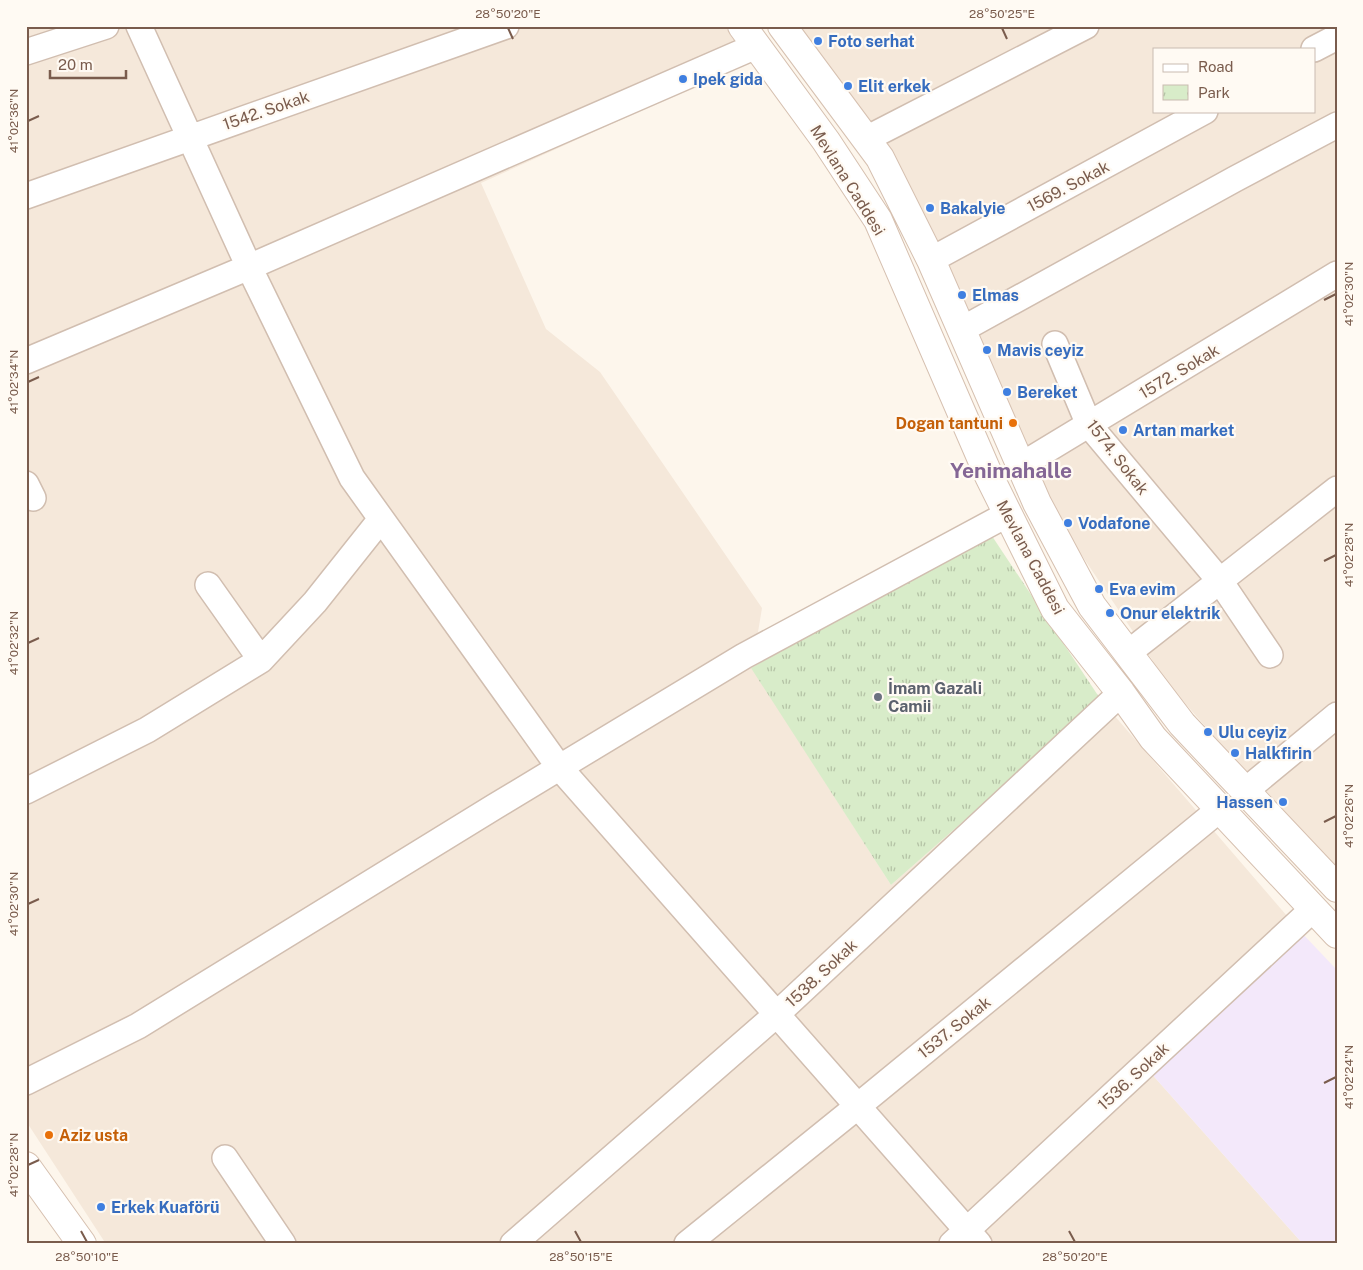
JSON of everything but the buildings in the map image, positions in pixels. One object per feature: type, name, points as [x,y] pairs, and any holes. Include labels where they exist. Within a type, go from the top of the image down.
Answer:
[{"type":"main road","name":"Mevlana Caddesi","points":[[782,26],[880,158],[931,260],[1036,503],[1092,606],[1182,724],[1337,888]]},
{"type":"main road","name":"Mevlana Caddesi","points":[[749,36],[826,141],[878,220],[989,476],[1055,609],[1121,693],[1153,738],[1337,934]]},
{"type":"main road","points":[[26,1166],[82,1244]]},
{"type":"street","points":[[26,52],[106,26]]},
{"type":"street","points":[[139,26],[249,267],[352,478],[559,768],[858,1106],[966,1239]]},
{"type":"street","name":"1542. Sokak","points":[[26,196],[506,26]]},
{"type":"street","points":[[866,139],[1086,26]]},
{"type":"street","points":[[26,361],[249,267],[749,36]]},
{"type":"street","points":[[1316,48],[1337,37]]},
{"type":"street","name":"1569. Sokak","points":[[931,260],[1202,112]]},
{"type":"street","points":[[961,330],[1234,179],[1337,125]]},
{"type":"street","name":"1572. Sokak","points":[[1020,466],[1337,274]]},
{"type":"street","name":"1574. Sokak","points":[[1055,344],[1089,425],[1220,581],[1270,656]]},
{"type":"street","points":[[1128,653],[1337,489]]},
{"type":"street","points":[[26,1082],[138,1026],[744,656],[1008,514]]},
{"type":"street","points":[[26,791],[147,730],[261,660],[314,602],[381,519]]},
{"type":"street","points":[[208,585],[261,660]]},
{"type":"street","name":"1538. Sokak","points":[[513,1244],[777,1014],[1121,693]]},
{"type":"street","points":[[1245,792],[1337,715]]},
{"type":"street","name":"1537. Sokak","points":[[687,1244],[1220,809]]},
{"type":"street","name":"1536. Sokak","points":[[966,1239],[1313,909]]},
{"type":"street","points":[[225,1158],[282,1244]]},
{"type":"shaded area","points":[[26,26],[725,26],[751,61],[481,183],[546,329],[600,372],[762,608],[752,668],[891,885],[1101,700],[1300,931],[1149,1071],[1303,1244],[106,1244],[26,1121]]},
{"type":"shaded area","points":[[795,26],[1337,26],[1337,870],[1291,824],[1169,685],[1056,517]]},
{"type":"shaded area","points":[[1300,931],[1337,970],[1337,1244],[1303,1244],[1149,1071]]},
{"type":"green space","points":[[990,533],[1101,700],[891,885],[751,668]]},
{"type":"place","name":"Foto serhat","points":[[818,41]]},
{"type":"place","name":"Ipek gida","points":[[683,79]]},
{"type":"place","name":"Elit erkek","points":[[848,86]]},
{"type":"place","name":"Bakalyie","points":[[930,208]]},
{"type":"place","name":"Elmas","points":[[962,295]]},
{"type":"place","name":"Mavis ceyiz","points":[[987,350]]},
{"type":"place","name":"Bereket","points":[[1007,392]]},
{"type":"place","name":"Dogan tantuni","points":[[1013,423]]},
{"type":"place","name":"Artan market","points":[[1123,430]]},
{"type":"place","name":"Vodafone","points":[[1068,523]]},
{"type":"place","name":"Eva evim","points":[[1099,589]]},
{"type":"place","name":"Onur elektrik","points":[[1110,613]]},
{"type":"place","name":"İmam Gazali Camii","points":[[878,697]]},
{"type":"place","name":"Ulu ceyiz","points":[[1208,732]]},
{"type":"place","name":"Halkfirin","points":[[1235,753]]},
{"type":"place","name":"Hassen","points":[[1283,802]]},
{"type":"place","name":"Aziz usta","points":[[49,1135]]},
{"type":"place","name":"Erkek Kuaförü","points":[[101,1207]]},
{"type":"district","name":"Yenimahalle","points":[[1011,471]]}]
